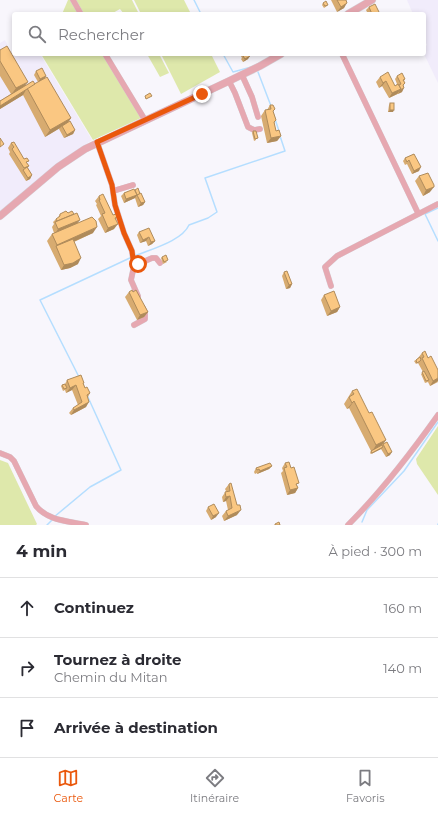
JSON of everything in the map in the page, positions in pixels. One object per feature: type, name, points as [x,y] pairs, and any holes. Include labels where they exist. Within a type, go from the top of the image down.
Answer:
[{"type":"street","points":[[73,0],[81,12]]},
{"type":"street","points":[[351,12],[372,0]]},
{"type":"street","points":[[107,56],[145,120]]},
{"type":"street","points":[[0,216],[58,166],[76,154],[97,142],[242,75],[277,56]]},
{"type":"street","points":[[343,56],[418,213]]},
{"type":"street","points":[[242,75],[252,97],[258,117]]},
{"type":"street","points":[[229,81],[248,127],[254,130],[260,129]]},
{"type":"street","points":[[97,142],[113,191],[115,205],[130,241],[134,266],[131,280],[145,313],[145,320],[134,324]]},
{"type":"street","points":[[113,191],[133,185]]},
{"type":"street","points":[[331,286],[325,267],[337,256],[438,204]]},
{"type":"street","points":[[134,266],[152,258],[156,258],[160,263]]},
{"type":"street","points":[[348,525],[385,486],[438,415]]},
{"type":"street","points":[[0,454],[10,456],[14,461],[36,506],[40,511],[47,516],[56,519],[86,525]]},
{"type":"street","points":[[357,525],[358,516]]},
{"type":"shaded area","points":[[407,0],[438,0],[438,83],[425,56],[427,45],[426,12],[412,12]]},
{"type":"shaded area","points":[[5,40],[11,52],[12,51],[12,56],[41,56],[92,140],[54,166],[0,212],[0,43]]},
{"type":"green space","points":[[68,0],[71,0],[78,12],[63,12]]},
{"type":"green space","points":[[76,0],[132,0],[138,12],[122,12],[120,9],[115,12],[83,12]]},
{"type":"green space","points":[[134,0],[184,0],[190,12],[140,12]]},
{"type":"green space","points":[[42,56],[104,56],[141,118],[93,140]]},
{"type":"green space","points":[[148,56],[160,56],[169,73],[160,77]]},
{"type":"green space","points":[[162,56],[212,56],[220,72],[181,94]]},
{"type":"green space","points":[[438,426],[438,495],[417,464],[416,459]]},
{"type":"green space","points":[[0,460],[8,463],[37,524],[36,525],[0,525]]},
{"type":"building","points":[[337,0],[346,0],[347,3],[341,7]]},
{"type":"building","points":[[326,1],[328,5],[325,6],[323,3]]},
{"type":"building","points":[[375,4],[379,12],[371,12],[369,7]]},
{"type":"building","points":[[7,46],[28,82],[16,88],[0,61],[0,50]]},
{"type":"building","points":[[243,56],[250,56],[245,59]]},
{"type":"building","points":[[42,68],[46,76],[40,79],[36,71]]},
{"type":"building","points":[[388,72],[395,86],[398,84],[401,89],[392,93],[386,81],[383,83],[380,77]]},
{"type":"building","points":[[402,73],[405,83],[403,85],[404,88],[400,90],[399,85],[401,84],[397,76]]},
{"type":"building","points":[[47,77],[71,118],[50,130],[27,88]]},
{"type":"building","points":[[33,81],[35,84],[0,106],[0,101]]},
{"type":"building","points":[[150,93],[152,96],[146,99],[145,96]]},
{"type":"building","points":[[390,103],[394,103],[394,110],[390,110]]},
{"type":"building","points":[[270,105],[273,105],[275,109],[273,111],[276,120],[274,122],[276,131],[279,130],[281,136],[271,138],[265,110],[271,109]]},
{"type":"building","points":[[70,121],[75,130],[67,135],[62,126]]},
{"type":"building","points":[[253,131],[256,131],[258,138],[255,139]]},
{"type":"building","points":[[0,138],[4,144],[0,147]]},
{"type":"building","points":[[14,142],[24,159],[27,158],[29,161],[26,162],[29,166],[24,168],[12,149],[14,147],[11,143]]},
{"type":"building","points":[[414,154],[421,167],[414,171],[409,160],[407,162],[405,158]]},
{"type":"building","points":[[27,167],[32,175],[28,178],[23,170]]},
{"type":"building","points":[[428,173],[434,187],[426,190],[419,176]]},
{"type":"building","points":[[138,188],[140,194],[137,195],[135,190]]},
{"type":"building","points":[[134,189],[137,195],[126,199],[124,193]]},
{"type":"building","points":[[141,193],[145,202],[141,203],[137,195]]},
{"type":"building","points":[[103,194],[113,215],[116,214],[117,217],[115,218],[118,224],[108,228],[102,214],[105,213],[99,200],[99,196]]},
{"type":"building","points":[[66,211],[68,213],[72,211],[74,214],[57,221],[56,219],[60,216],[60,214]]},
{"type":"building","points":[[77,213],[80,220],[58,229],[55,222]]},
{"type":"building","points":[[92,217],[96,221],[97,227],[57,245],[52,234]]},
{"type":"building","points":[[149,228],[155,241],[151,242],[149,237],[143,240],[139,232]]},
{"type":"building","points":[[73,239],[81,258],[73,263],[64,265],[56,246]]},
{"type":"building","points":[[166,255],[168,260],[164,262],[162,257]]},
{"type":"building","points":[[287,271],[292,284],[289,285],[284,272]]},
{"type":"building","points":[[132,290],[133,292],[136,290],[148,312],[140,315],[129,292]]},
{"type":"building","points":[[334,291],[340,307],[331,311],[324,295]]},
{"type":"building","points":[[425,351],[428,358],[431,356],[438,370],[438,378],[433,381],[422,358],[424,357],[422,353]]},
{"type":"building","points":[[420,357],[421,360],[417,363],[416,360]]},
{"type":"building","points":[[424,371],[429,380],[426,381],[422,372]]},
{"type":"building","points":[[81,375],[85,388],[87,387],[90,393],[87,395],[89,402],[74,410],[73,408],[82,402],[76,385],[70,388],[67,380]]},
{"type":"building","points":[[65,384],[67,388],[64,389],[62,385]]},
{"type":"building","points":[[357,389],[369,413],[372,412],[386,440],[376,445],[354,401],[352,403],[349,397],[354,394],[352,391]]},
{"type":"building","points":[[387,442],[392,452],[388,454],[383,444]]},
{"type":"building","points":[[382,445],[383,447],[372,453],[371,451]]},
{"type":"building","points":[[289,462],[291,468],[294,467],[299,483],[296,484],[298,488],[290,490],[284,468],[287,467],[285,463]]},
{"type":"building","points":[[270,463],[272,466],[260,471],[256,468]]},
{"type":"building","points":[[231,483],[237,505],[240,505],[241,510],[228,516],[226,511],[232,508],[230,496],[226,497],[225,492],[230,491],[229,484]]},
{"type":"building","points":[[214,504],[219,513],[213,516],[208,507]]},
{"type":"waterway","points":[[194,0],[200,12]]},
{"type":"waterway","points":[[224,56],[233,72],[255,66]]},
{"type":"waterway","points":[[258,72],[271,106]]},
{"type":"waterway","points":[[272,110],[279,131]]},
{"type":"waterway","points":[[135,256],[173,240],[180,236],[189,225],[208,218],[217,212],[205,178],[285,151],[280,136]]},
{"type":"waterway","points":[[438,208],[425,214],[438,241]]},
{"type":"waterway","points":[[79,377],[40,300],[132,257]]},
{"type":"waterway","points":[[54,517],[90,487],[121,470],[87,395]]},
{"type":"waterway","points":[[362,522],[367,510],[404,471],[438,422]]},
{"type":"waterway","points":[[47,525],[52,520]]},
{"type":"route","points":[[138,264],[134,266],[132,251],[124,233],[115,205],[112,185],[97,142],[202,94]]}]
